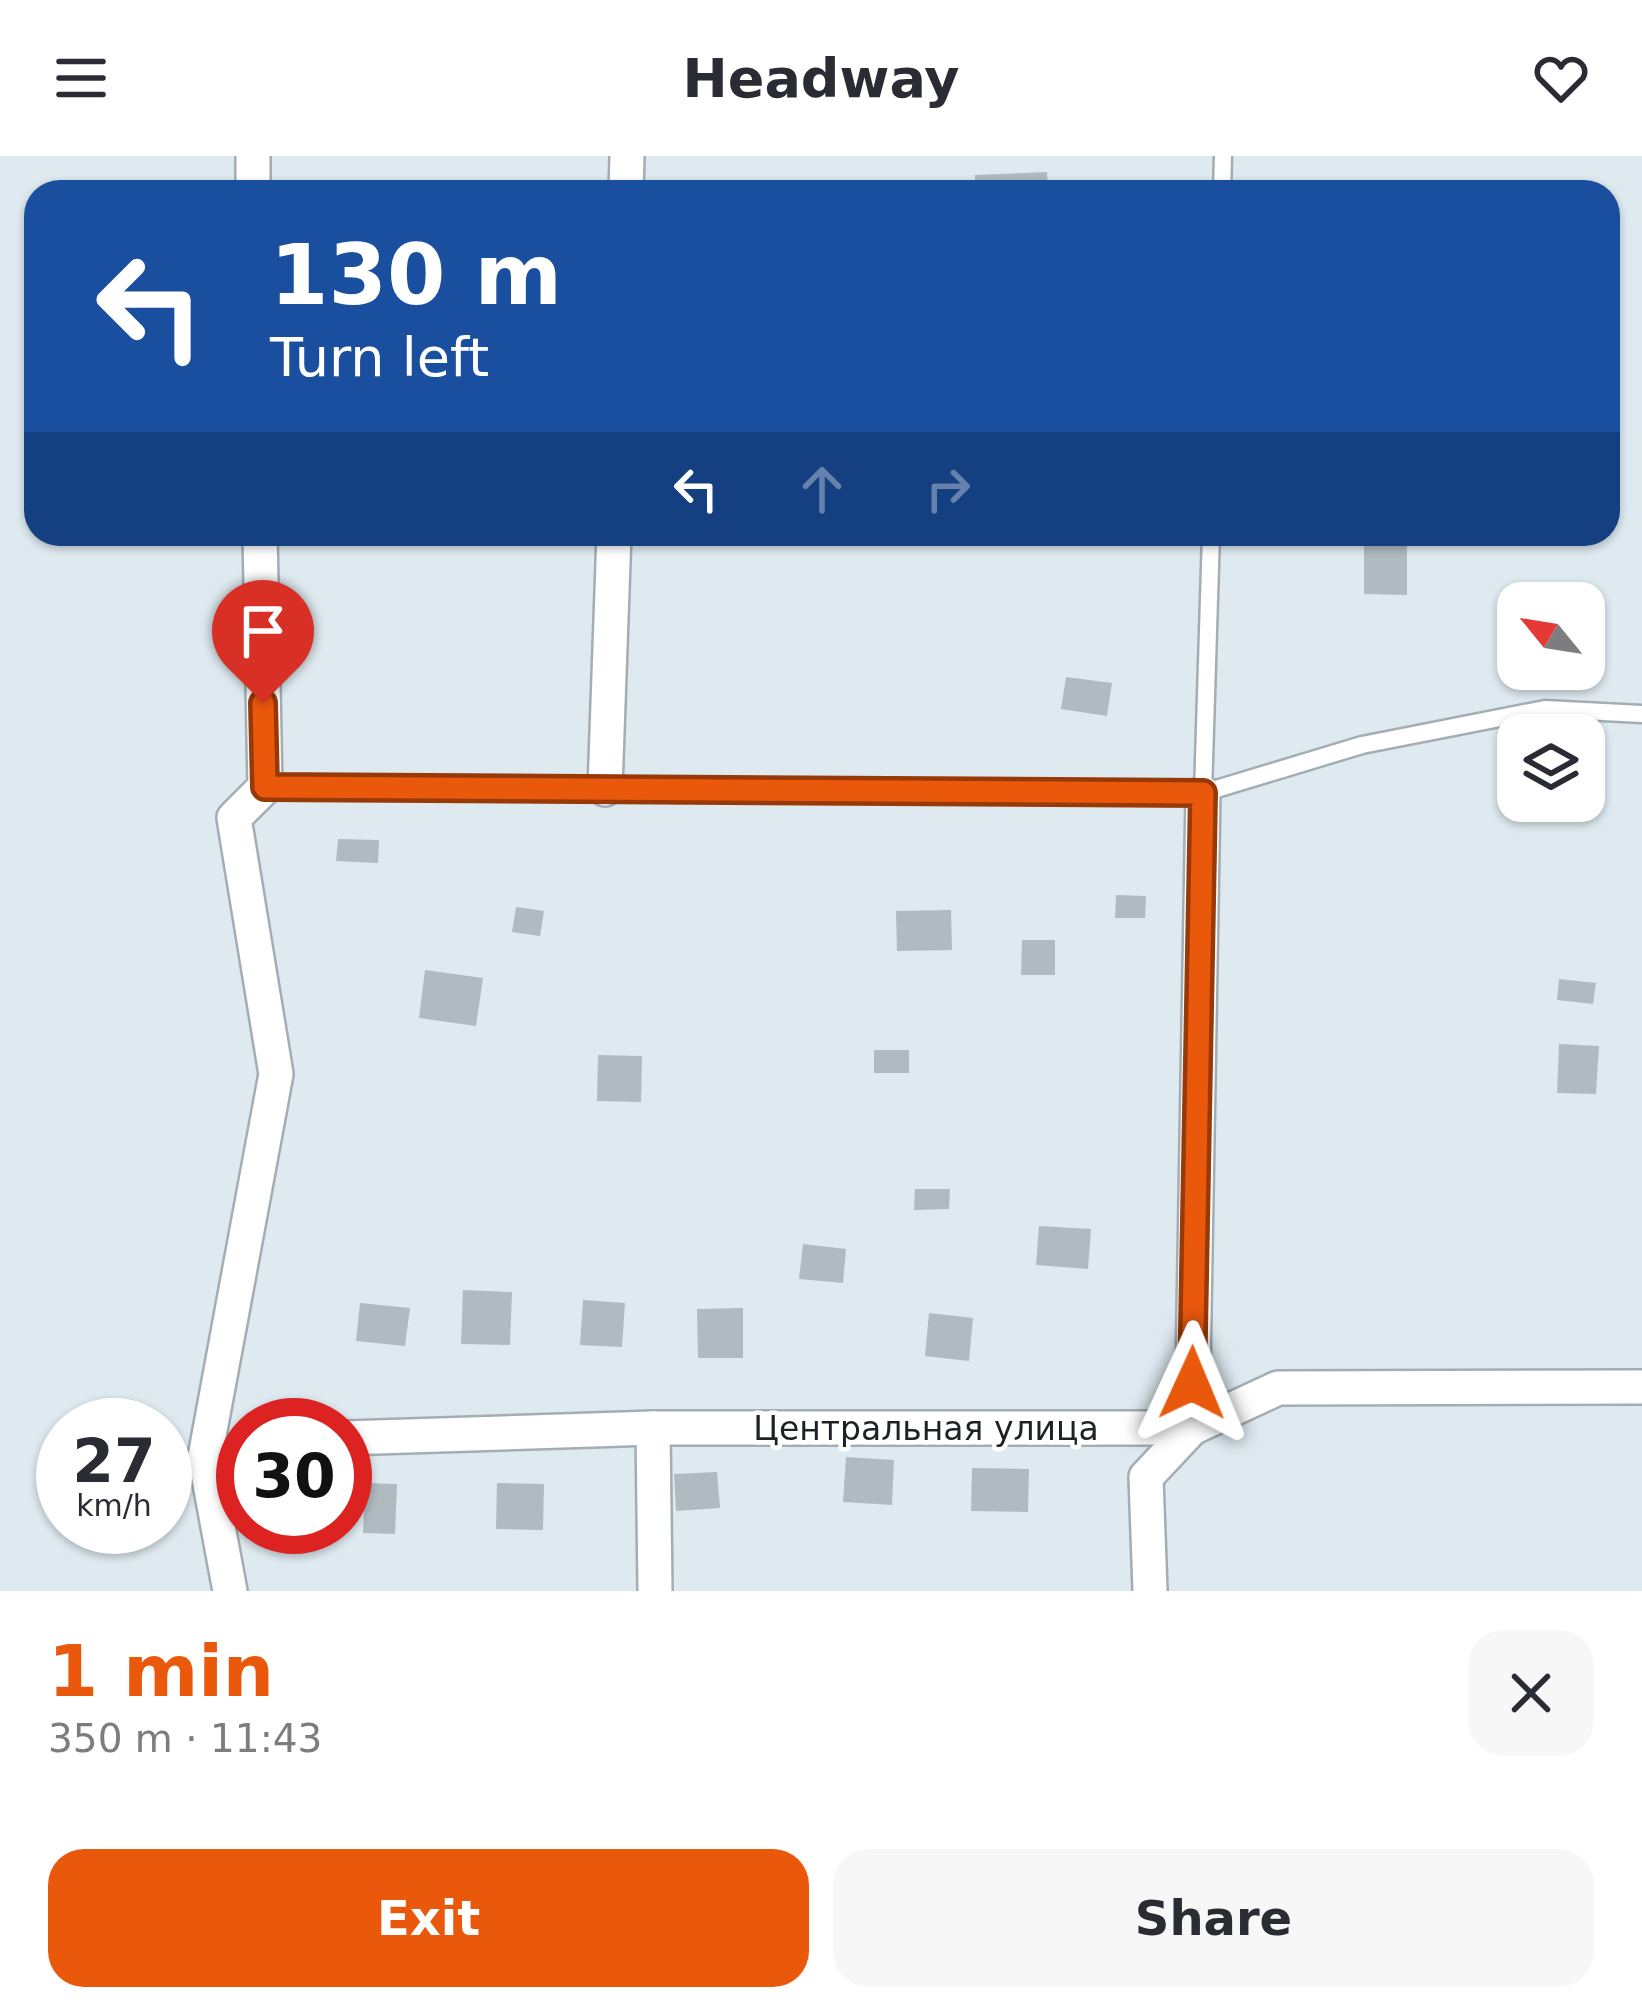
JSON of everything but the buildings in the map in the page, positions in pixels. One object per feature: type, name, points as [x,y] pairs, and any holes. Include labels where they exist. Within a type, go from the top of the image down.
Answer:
[{"type":"street","points":[[230,1591],[205,1457],[276,1073],[234,818],[265,787],[260,546]]},
{"type":"street","points":[[605,789],[614,546]]},
{"type":"street","points":[[1150,1591],[1146,1478],[1192,1428],[1203,793]]},
{"type":"street","name":"Центральная улица","points":[[372,1437],[653,1428],[1192,1428],[1278,1388],[1642,1387]]},
{"type":"street","points":[[653,1428],[655,1591]]},
{"type":"lane","points":[[1203,793],[1211,546]]},
{"type":"lane","points":[[265,787],[1203,793],[1362,745],[1545,709],[1642,714]]},
{"type":"route","points":[[263,703],[265,787],[1203,793],[1192,1383]]}]
